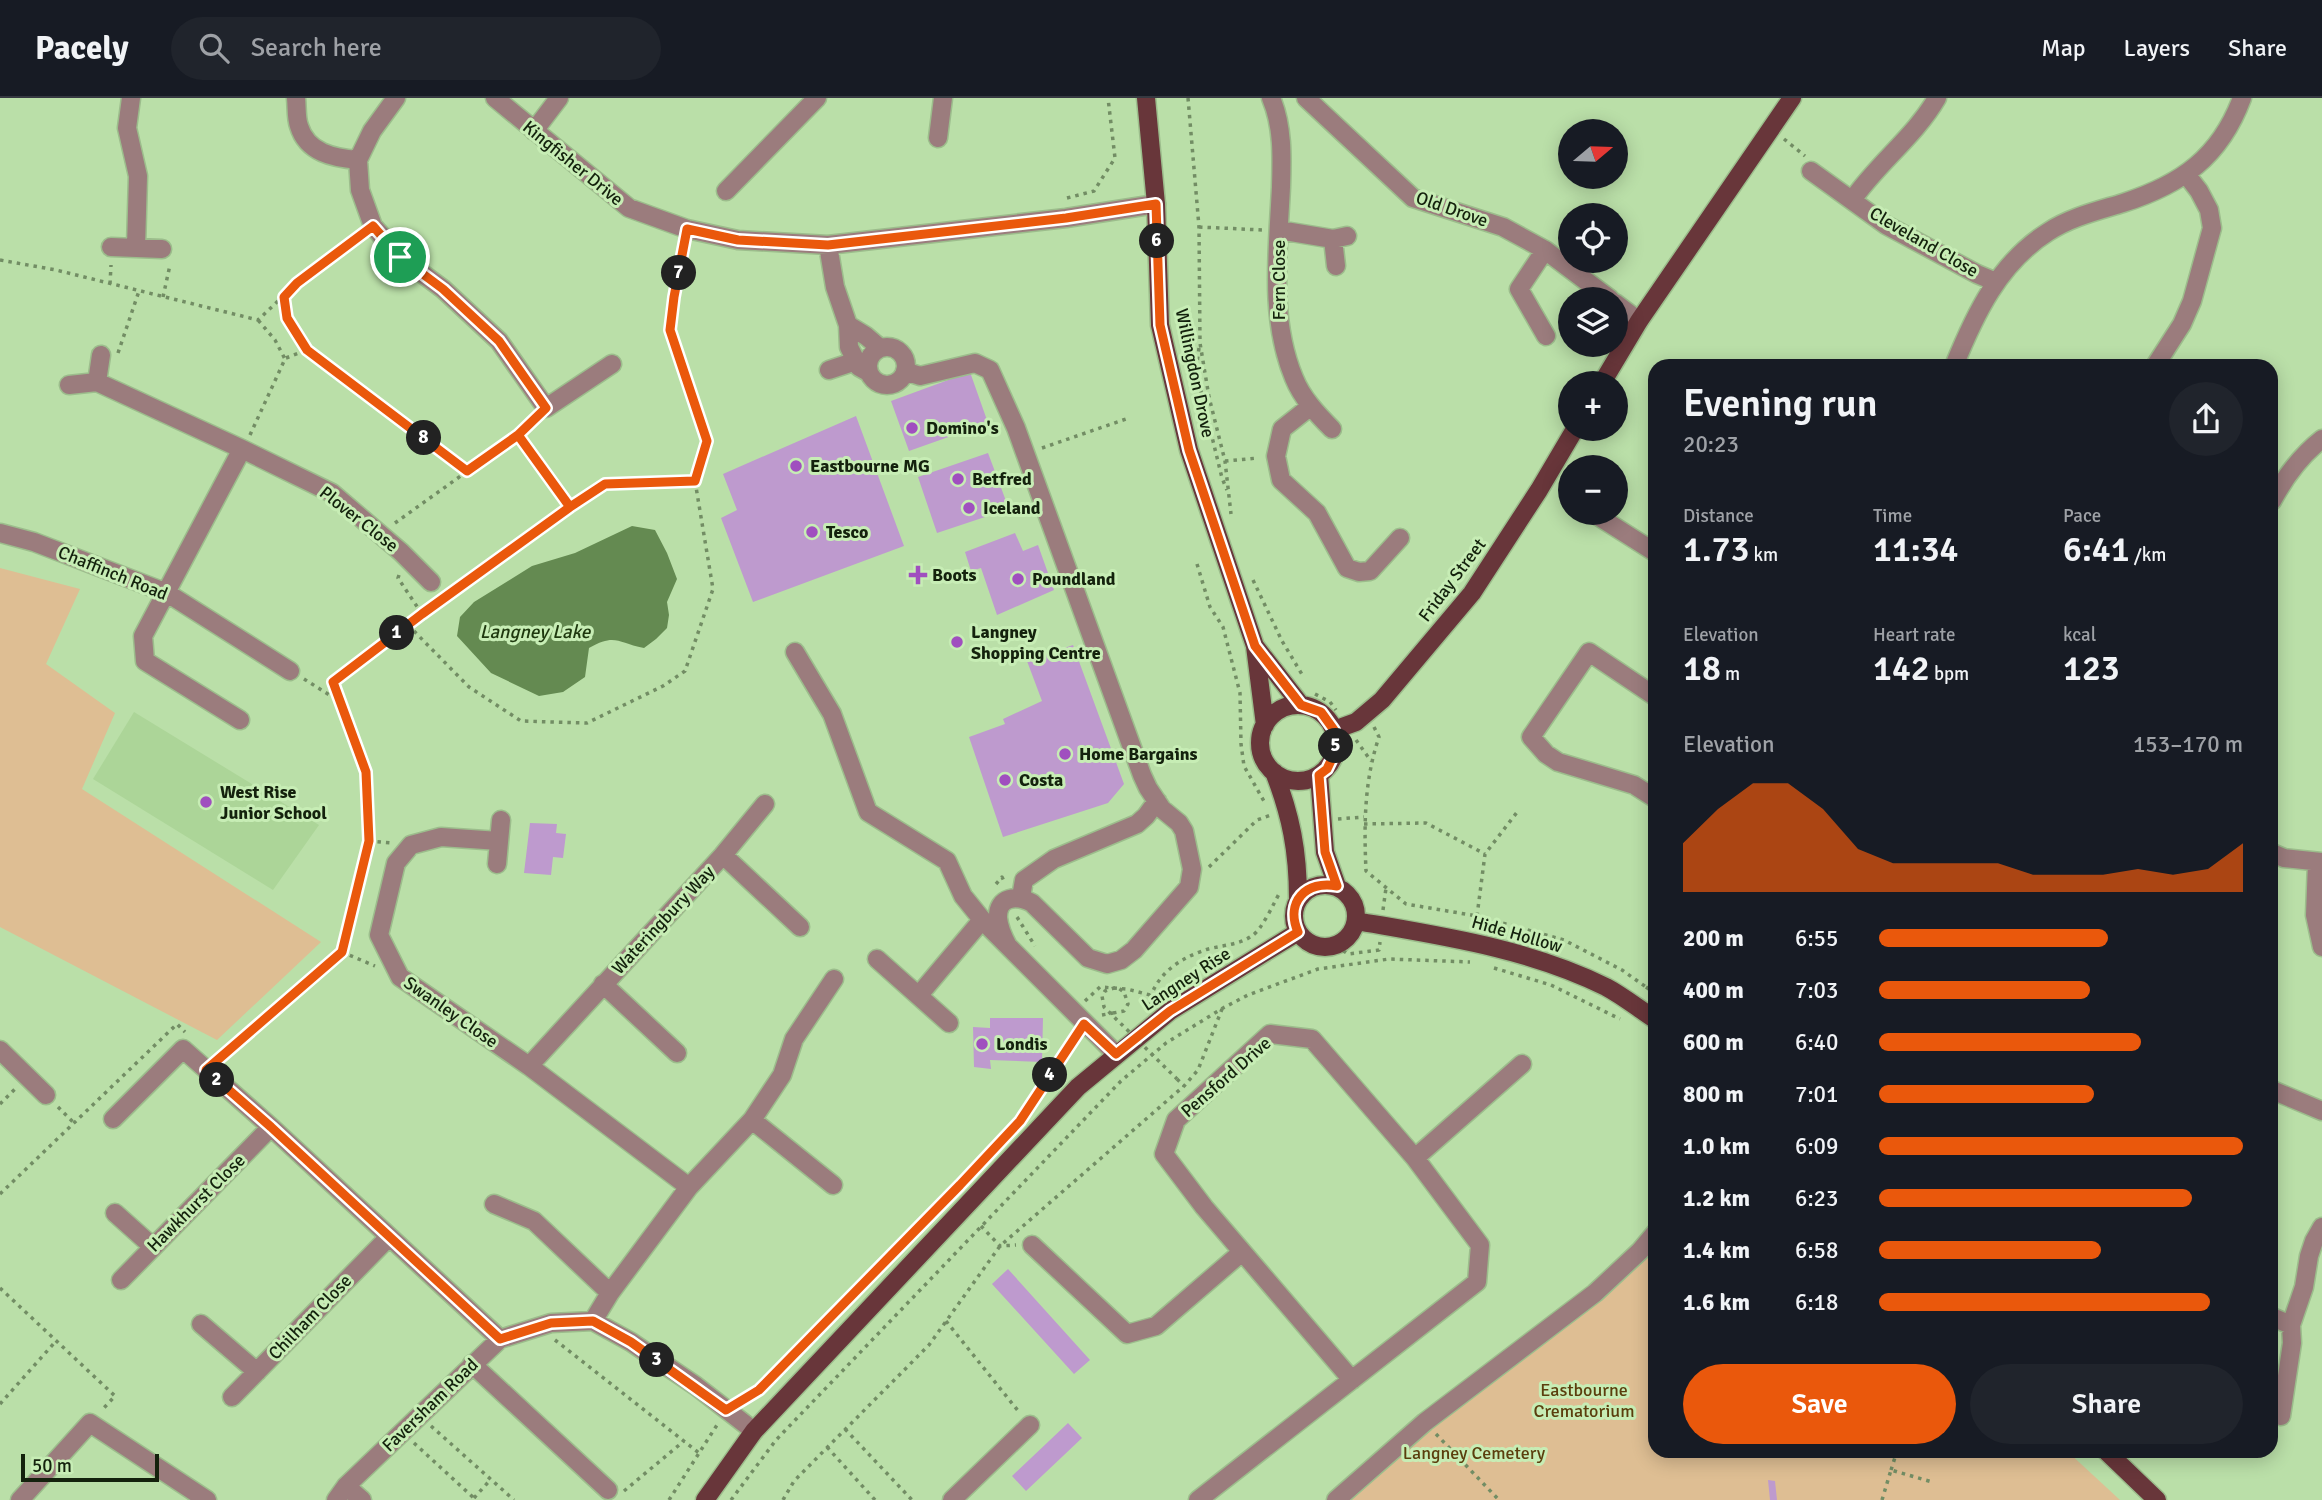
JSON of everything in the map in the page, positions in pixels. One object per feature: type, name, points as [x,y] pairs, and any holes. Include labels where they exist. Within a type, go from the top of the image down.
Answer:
[{"type":"main road","name":"Willingdon Drove","points":[[1146,98],[1156,204],[1160,325],[1189,450],[1255,646],[1265,725]]},
{"type":"main road","points":[[1609,371],[1639,321],[1792,98]]},
{"type":"main road","name":"Friday Street","points":[[1340,728],[1368,714],[1382,700],[1472,593],[1568,441]]},
{"type":"main road","name":"Willingdon Drove","points":[[1255,646],[1308,699]]},
{"type":"main road","points":[[1308,699],[1340,728],[1336,750],[1327,769],[1307,780],[1295,781],[1274,772],[1265,762],[1261,750],[1265,725],[1280,709],[1308,699]]},
{"type":"main road","points":[[1274,772],[1287,806],[1296,844],[1298,899],[1293,915],[1298,932],[1305,941],[1325,948],[1346,940],[1356,921],[1356,911],[1353,901],[1337,886],[1325,852],[1319,775]]},
{"type":"main road","points":[[1298,899],[1315,886],[1337,886]]},
{"type":"main road","name":"Hide Hollow","points":[[1356,921],[1474,942],[1545,961],[1608,988],[1648,1015]]},
{"type":"main road","name":"Langney Rise","points":[[705,1500],[754,1431],[1078,1087],[1170,1011],[1298,932]]},
{"type":"main road","points":[[2113,1458],[2157,1500]]},
{"type":"street","points":[[131,98],[127,128],[138,176],[136,247]]},
{"type":"street","points":[[296,98],[299,128],[313,148],[335,158],[358,160]]},
{"type":"street","points":[[396,98],[372,131],[358,160],[360,190],[373,226],[400,257],[443,289],[499,341],[546,408],[612,364]]},
{"type":"street","name":"Kingfisher Drive","points":[[495,98],[629,208],[687,229],[738,240],[828,245],[1066,218],[1156,204]]},
{"type":"street","points":[[534,131],[559,98]]},
{"type":"street","points":[[726,191],[817,98]]},
{"type":"street","points":[[938,138],[943,98]]},
{"type":"street","name":"Fern Close","points":[[1271,98],[1280,125],[1277,269],[1279,329],[1294,379],[1311,406],[1332,429]]},
{"type":"street","name":"Old Drove","points":[[1306,98],[1413,198],[1503,227],[1545,250],[1594,287]]},
{"type":"street","name":"Cleveland Close","points":[[1853,200],[1868,178],[1927,115],[1937,98]]},
{"type":"street","points":[[1957,359],[1979,309],[1996,282],[2023,251],[2047,232],[2070,220],[2143,196],[2186,174],[2211,153],[2233,123],[2242,98]]},
{"type":"street","name":"Cleveland Close","points":[[1811,171],[1886,225],[1996,282]]},
{"type":"street","points":[[2160,359],[2182,324],[2192,301],[2212,228],[2209,210],[2186,174]]},
{"type":"street","name":"Fern Close","points":[[1279,230],[1340,238],[1336,266]]},
{"type":"street","points":[[828,245],[835,287],[848,325],[849,346],[862,366],[876,382],[887,385],[898,381],[905,371],[904,360],[897,350],[891,347],[880,348],[872,353],[862,366],[829,370]]},
{"type":"street","points":[[111,247],[162,249]]},
{"type":"street","points":[[1545,250],[1519,289],[1546,336]]},
{"type":"street","points":[[1628,313],[1639,321]]},
{"type":"street","points":[[848,325],[880,348]]},
{"type":"street","points":[[69,386],[97,382],[101,355]]},
{"type":"street","points":[[905,371],[920,376],[975,363],[990,370],[1016,428],[1142,775],[1162,809],[1179,823],[1188,846],[1191,875],[1189,887],[1121,960],[1107,964],[1088,958],[1032,903],[1016,897]]},
{"type":"street","name":"Plover Close","points":[[97,382],[332,493],[381,534],[430,582]]},
{"type":"street","points":[[1311,406],[1282,429],[1276,456],[1281,480],[1317,513],[1347,568],[1359,572],[1370,571],[1400,538]]},
{"type":"street","points":[[2278,490],[2301,457],[2322,439]]},
{"type":"street","points":[[240,720],[145,661],[143,636],[243,449]]},
{"type":"street","points":[[1612,525],[1648,548]]},
{"type":"street","name":"Chaffinch Road","points":[[0,533],[34,542],[167,593],[290,671]]},
{"type":"street","points":[[795,652],[832,714],[868,812],[947,861],[962,897],[982,920],[1089,1017],[1116,1054]]},
{"type":"street","points":[[1648,692],[1589,652],[1531,737],[1546,754],[1558,762],[1648,789]]},
{"type":"street","points":[[1008,946],[1000,929],[998,914],[1002,903],[1016,897],[1024,880],[1054,859],[1137,824],[1157,801]]},
{"type":"street","name":"Wateringbury Way","points":[[529,1066],[723,855],[765,804]]},
{"type":"street","points":[[497,864],[501,820]]},
{"type":"street","name":"Swanley Close","points":[[499,841],[441,837],[411,845],[396,863],[379,935],[400,977],[529,1066],[689,1187]]},
{"type":"street","name":"Wateringbury Way","points":[[723,855],[800,927]]},
{"type":"street","points":[[2278,856],[2319,862],[2315,915],[2322,947]]},
{"type":"street","points":[[919,995],[982,920]]},
{"type":"street","points":[[877,959],[949,1023]]},
{"type":"street","points":[[754,1431],[631,1342],[593,1321],[610,1293],[689,1187],[752,1120],[782,1075],[794,1039],[834,979]]},
{"type":"street","name":"Wateringbury Way","points":[[603,984],[677,1053]]},
{"type":"street","name":"Pensford Drive","points":[[1198,1500],[1352,1380],[1477,1282],[1480,1245],[1415,1158],[1312,1039],[1270,1034],[1176,1120],[1164,1154],[1204,1208],[1352,1380]]},
{"type":"street","points":[[113,1119],[183,1049],[500,1339]]},
{"type":"street","points":[[0,1050],[46,1095]]},
{"type":"street","points":[[1415,1158],[1522,1064]]},
{"type":"street","points":[[2278,1093],[2322,1111]]},
{"type":"street","points":[[752,1120],[833,1185]]},
{"type":"street","name":"Hawkhurst Close","points":[[121,1280],[271,1127]]},
{"type":"street","points":[[494,1204],[534,1221],[610,1293]]},
{"type":"street","points":[[116,1213],[153,1247]]},
{"type":"street","points":[[2281,1416],[2292,1343],[2291,1325],[2313,1289],[2309,1256],[2322,1227]]},
{"type":"street","name":"Chilham Close","points":[[232,1397],[389,1237]]},
{"type":"street","points":[[1336,1500],[1425,1422],[1595,1293],[1648,1242]]},
{"type":"street","points":[[1032,1245],[1127,1334],[1156,1326],[1242,1252]]},
{"type":"street","points":[[2278,1320],[2291,1325]]},
{"type":"street","name":"Faversham Road","points":[[341,1493],[500,1339],[551,1323],[593,1321]]},
{"type":"street","points":[[201,1324],[257,1372]]},
{"type":"street","points":[[472,1364],[613,1494]]},
{"type":"street","points":[[20,1500],[90,1423],[208,1500]]},
{"type":"street","points":[[952,1500],[1030,1425]]},
{"type":"street","points":[[341,1493],[362,1500]]},
{"type":"path","points":[[1064,199],[1094,191],[1115,158],[1108,98]]},
{"type":"path","points":[[1188,98],[1199,227],[1200,342],[1196,371],[1222,478],[1228,492]]},
{"type":"path","points":[[1772,128],[1807,157],[1811,171]]},
{"type":"path","points":[[258,320],[297,283],[373,226]]},
{"type":"path","points":[[1199,227],[1279,230]]},
{"type":"path","points":[[408,625],[469,687],[521,720],[587,723],[663,686],[685,671],[713,589],[695,481],[707,441],[670,330],[687,229]]},
{"type":"path","points":[[162,249],[172,254],[163,297]]},
{"type":"path","points":[[0,260],[56,270],[258,320],[275,340],[285,359]]},
{"type":"path","points":[[101,355],[117,356],[139,290]]},
{"type":"path","points":[[284,297],[287,318],[307,350],[467,471]]},
{"type":"path","points":[[1200,342],[1209,397],[1225,461],[1232,526]]},
{"type":"path","points":[[243,449],[285,359],[307,350]]},
{"type":"path","points":[[381,534],[518,435],[546,408]]},
{"type":"path","points":[[1036,449],[1126,419]]},
{"type":"path","points":[[518,435],[570,507]]},
{"type":"path","points":[[1225,461],[1276,456]]},
{"type":"path","points":[[206,1070],[342,952],[369,841],[366,772],[333,682],[605,484],[695,481]]},
{"type":"path","points":[[1191,875],[1208,868],[1257,820],[1272,816],[1244,766],[1240,694],[1223,627],[1210,607],[1197,564]]},
{"type":"path","points":[[1249,572],[1282,641],[1308,683]]},
{"type":"path","points":[[290,671],[341,702]]},
{"type":"path","points":[[1308,699],[1330,702],[1340,728],[1371,761]]},
{"type":"path","points":[[1368,714],[1379,737],[1371,761],[1364,824],[1366,871],[1406,904],[1477,916],[1564,940],[1622,970],[1646,987]]},
{"type":"path","points":[[1477,916],[1485,854],[1518,811]]},
{"type":"path","points":[[1364,824],[1426,822],[1485,854]]},
{"type":"path","points":[[995,885],[1002,877],[1016,897],[1017,918],[1037,950]]},
{"type":"path","points":[[1083,1003],[1100,987],[1127,989],[1150,995],[1163,972],[1202,951],[1222,947],[1254,934],[1279,894],[1280,882]]},
{"type":"path","points":[[1336,946],[1348,954],[1379,950],[1380,925]]},
{"type":"path","points":[[342,952],[400,977]]},
{"type":"path","points":[[731,1500],[776,1440],[1121,1081],[1166,1043],[1248,995],[1318,969],[1389,959],[1473,962]]},
{"type":"path","points":[[1486,966],[1550,985],[1622,1020]]},
{"type":"path","points":[[1011,1130],[1020,1121],[1089,1017],[1113,1013],[1124,1011],[1128,1004],[1124,992],[1117,988],[1105,991],[1102,996],[1104,1007],[1177,1079]]},
{"type":"path","points":[[1074,998],[1083,1003],[1089,1017]]},
{"type":"path","points":[[783,1500],[794,1480],[929,1345],[1000,1245],[1184,1086],[1199,1070],[1223,1008]]},
{"type":"path","points":[[46,1095],[74,1123]]},
{"type":"path","points":[[669,1500],[726,1410],[759,1390],[933,1213]]},
{"type":"path","points":[[981,1226],[1000,1245],[1032,1245]]},
{"type":"path","points":[[0,1288],[115,1396],[90,1423]]},
{"type":"path","points":[[946,1321],[1030,1425]]},
{"type":"path","points":[[538,1327],[699,1453]]},
{"type":"path","points":[[0,1404],[56,1341]]},
{"type":"path","points":[[419,1415],[514,1500]]},
{"type":"path","points":[[1425,1422],[1499,1500]]},
{"type":"path","points":[[845,1429],[912,1500]]},
{"type":"path","points":[[402,1432],[475,1499],[491,1479]]},
{"type":"path","points":[[613,1494],[625,1490],[684,1441]]},
{"type":"path","points":[[827,1447],[875,1500]]},
{"type":"path","points":[[1882,1500],[1895,1458]]},
{"type":"path","points":[[1891,1470],[1932,1482]]},
{"type":"shaded area","name":"West Rise Junior School","points":[[134,712],[319,825],[273,890],[93,779]]},
{"type":"green space","points":[[0,568],[80,589],[46,664],[115,713],[82,789],[321,942],[217,1040],[0,927]]},
{"type":"green space","name":"Eastbourne Crematorium","points":[[1648,1251],[1648,1458],[2075,1458],[2120,1500],[1350,1500],[1481,1387]]},
{"type":"water","name":"Langney Lake","points":[[632,526],[655,530],[677,579],[667,602],[667,628],[644,648],[616,640],[598,643],[589,648],[585,677],[563,692],[539,696],[491,673],[457,636],[460,617],[474,602],[532,566],[575,553]]},
{"type":"building","points":[[970,372],[988,423],[909,451],[891,401]]},
{"type":"building","name":"Tesco","points":[[856,416],[904,546],[753,602],[721,518],[737,510],[723,474]]},
{"type":"building","points":[[988,453],[1009,509],[937,533],[918,477]]},
{"type":"building","name":"Poundland","points":[[1015,533],[1023,551],[1038,545],[1054,590],[997,615],[981,568],[971,571],[965,552]]},
{"type":"building","name":"Home Bargains","points":[[1073,645],[1124,784],[1108,803],[1003,837],[969,737],[1005,724],[1003,719],[1042,701],[1027,661]]},
{"type":"building","points":[[530,823],[557,824],[556,833],[566,834],[563,858],[553,857],[551,875],[524,873]]},
{"type":"building","points":[[990,1018],[1043,1018],[1042,1062],[990,1060],[991,1069],[974,1067],[973,1027],[990,1028]]},
{"type":"building","points":[[1008,1269],[1090,1360],[1074,1374],[992,1284]]},
{"type":"building","points":[[1068,1423],[1082,1438],[1026,1491],[1012,1476]]},
{"type":"building","points":[[1768,1480],[1775,1481],[1777,1500],[1770,1500]]},
{"type":"place","name":"Domino's","points":[[912,428]]},
{"type":"place","name":"Eastbourne MG","points":[[796,466]]},
{"type":"place","name":"Betfred","points":[[958,479]]},
{"type":"place","name":"Iceland","points":[[969,508]]},
{"type":"place","name":"Tesco","points":[[812,532]]},
{"type":"place","name":"Boots","points":[[918,575]]},
{"type":"place","name":"Poundland","points":[[1018,579]]},
{"type":"place","name":"Langney Shopping Centre","points":[[957,642]]},
{"type":"place","name":"Home Bargains","points":[[1065,754]]},
{"type":"place","name":"Costa","points":[[1005,780]]},
{"type":"place","name":"West Rise Junior School","points":[[206,802]]},
{"type":"place","name":"Londis","points":[[982,1044]]},
{"type":"route","points":[[400,257],[373,226],[297,283],[284,297],[287,318],[307,350],[467,471],[518,435],[570,507],[605,484],[695,481],[707,441],[670,330],[687,229],[738,240],[828,245],[1066,218],[1156,204],[1160,325],[1189,450],[1255,646],[1301,705],[1312,707],[1329,720],[1337,740],[1332,760],[1327,769],[1319,775],[1325,852],[1337,886],[1315,886],[1298,899],[1293,915],[1298,932],[1170,1011],[1116,1054],[1084,1024],[1020,1121],[759,1390],[726,1410],[631,1342],[593,1321],[551,1323],[500,1339],[206,1070],[342,952],[369,841],[366,772],[333,682],[570,507],[518,435],[546,408],[499,341],[443,289],[400,257]]},
{"type":"park label","name":"Langney Cemetery","points":[[1474,1453]]}]
